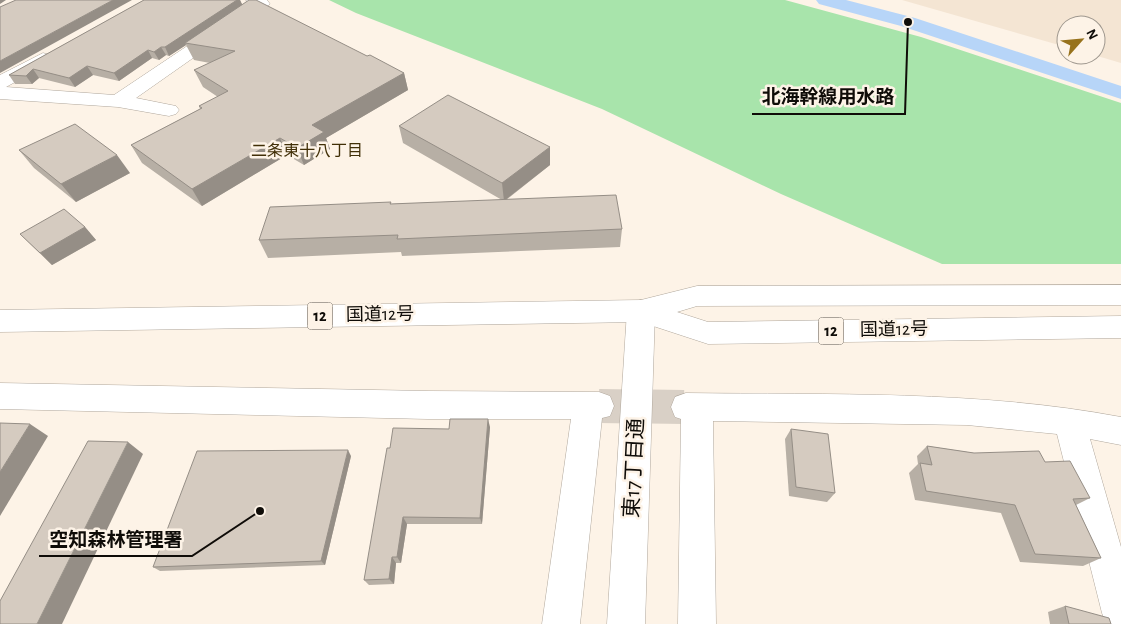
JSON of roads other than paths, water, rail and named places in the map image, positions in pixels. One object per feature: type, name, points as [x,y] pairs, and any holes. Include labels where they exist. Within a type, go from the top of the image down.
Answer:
[{"type":"main road","points":[[118,101],[262,4],[254,0]]},
{"type":"main road","points":[[0,83],[58,51]]},
{"type":"main road","points":[[0,93],[118,101],[169,110]]},
{"type":"main road","name":"国道12号","points":[[0,321],[641,311],[697,296],[1121,295]]},
{"type":"main road","name":"国道12号","points":[[641,311],[708,333],[1113,327]]},
{"type":"main road","name":"東17丁目通","points":[[626,624],[641,311]]},
{"type":"main road","points":[[0,396],[418,405],[593,406],[561,624]]},
{"type":"main road","points":[[697,624],[692,407],[967,411],[1068,421],[1121,431]]},
{"type":"main road","points":[[1068,421],[1121,613]]},
{"type":"waterway","points":[[825,0],[908,22],[1121,93]]},
{"type":"tunnel","points":[[599,406],[686,407]]},
{"type":"place","name":"北海幹線用水路","points":[[908,22]]},
{"type":"place","name":"空知森林管理署","points":[[260,511]]},
{"type":"district","name":"二条東十八丁目","points":[[307,151]]}]
